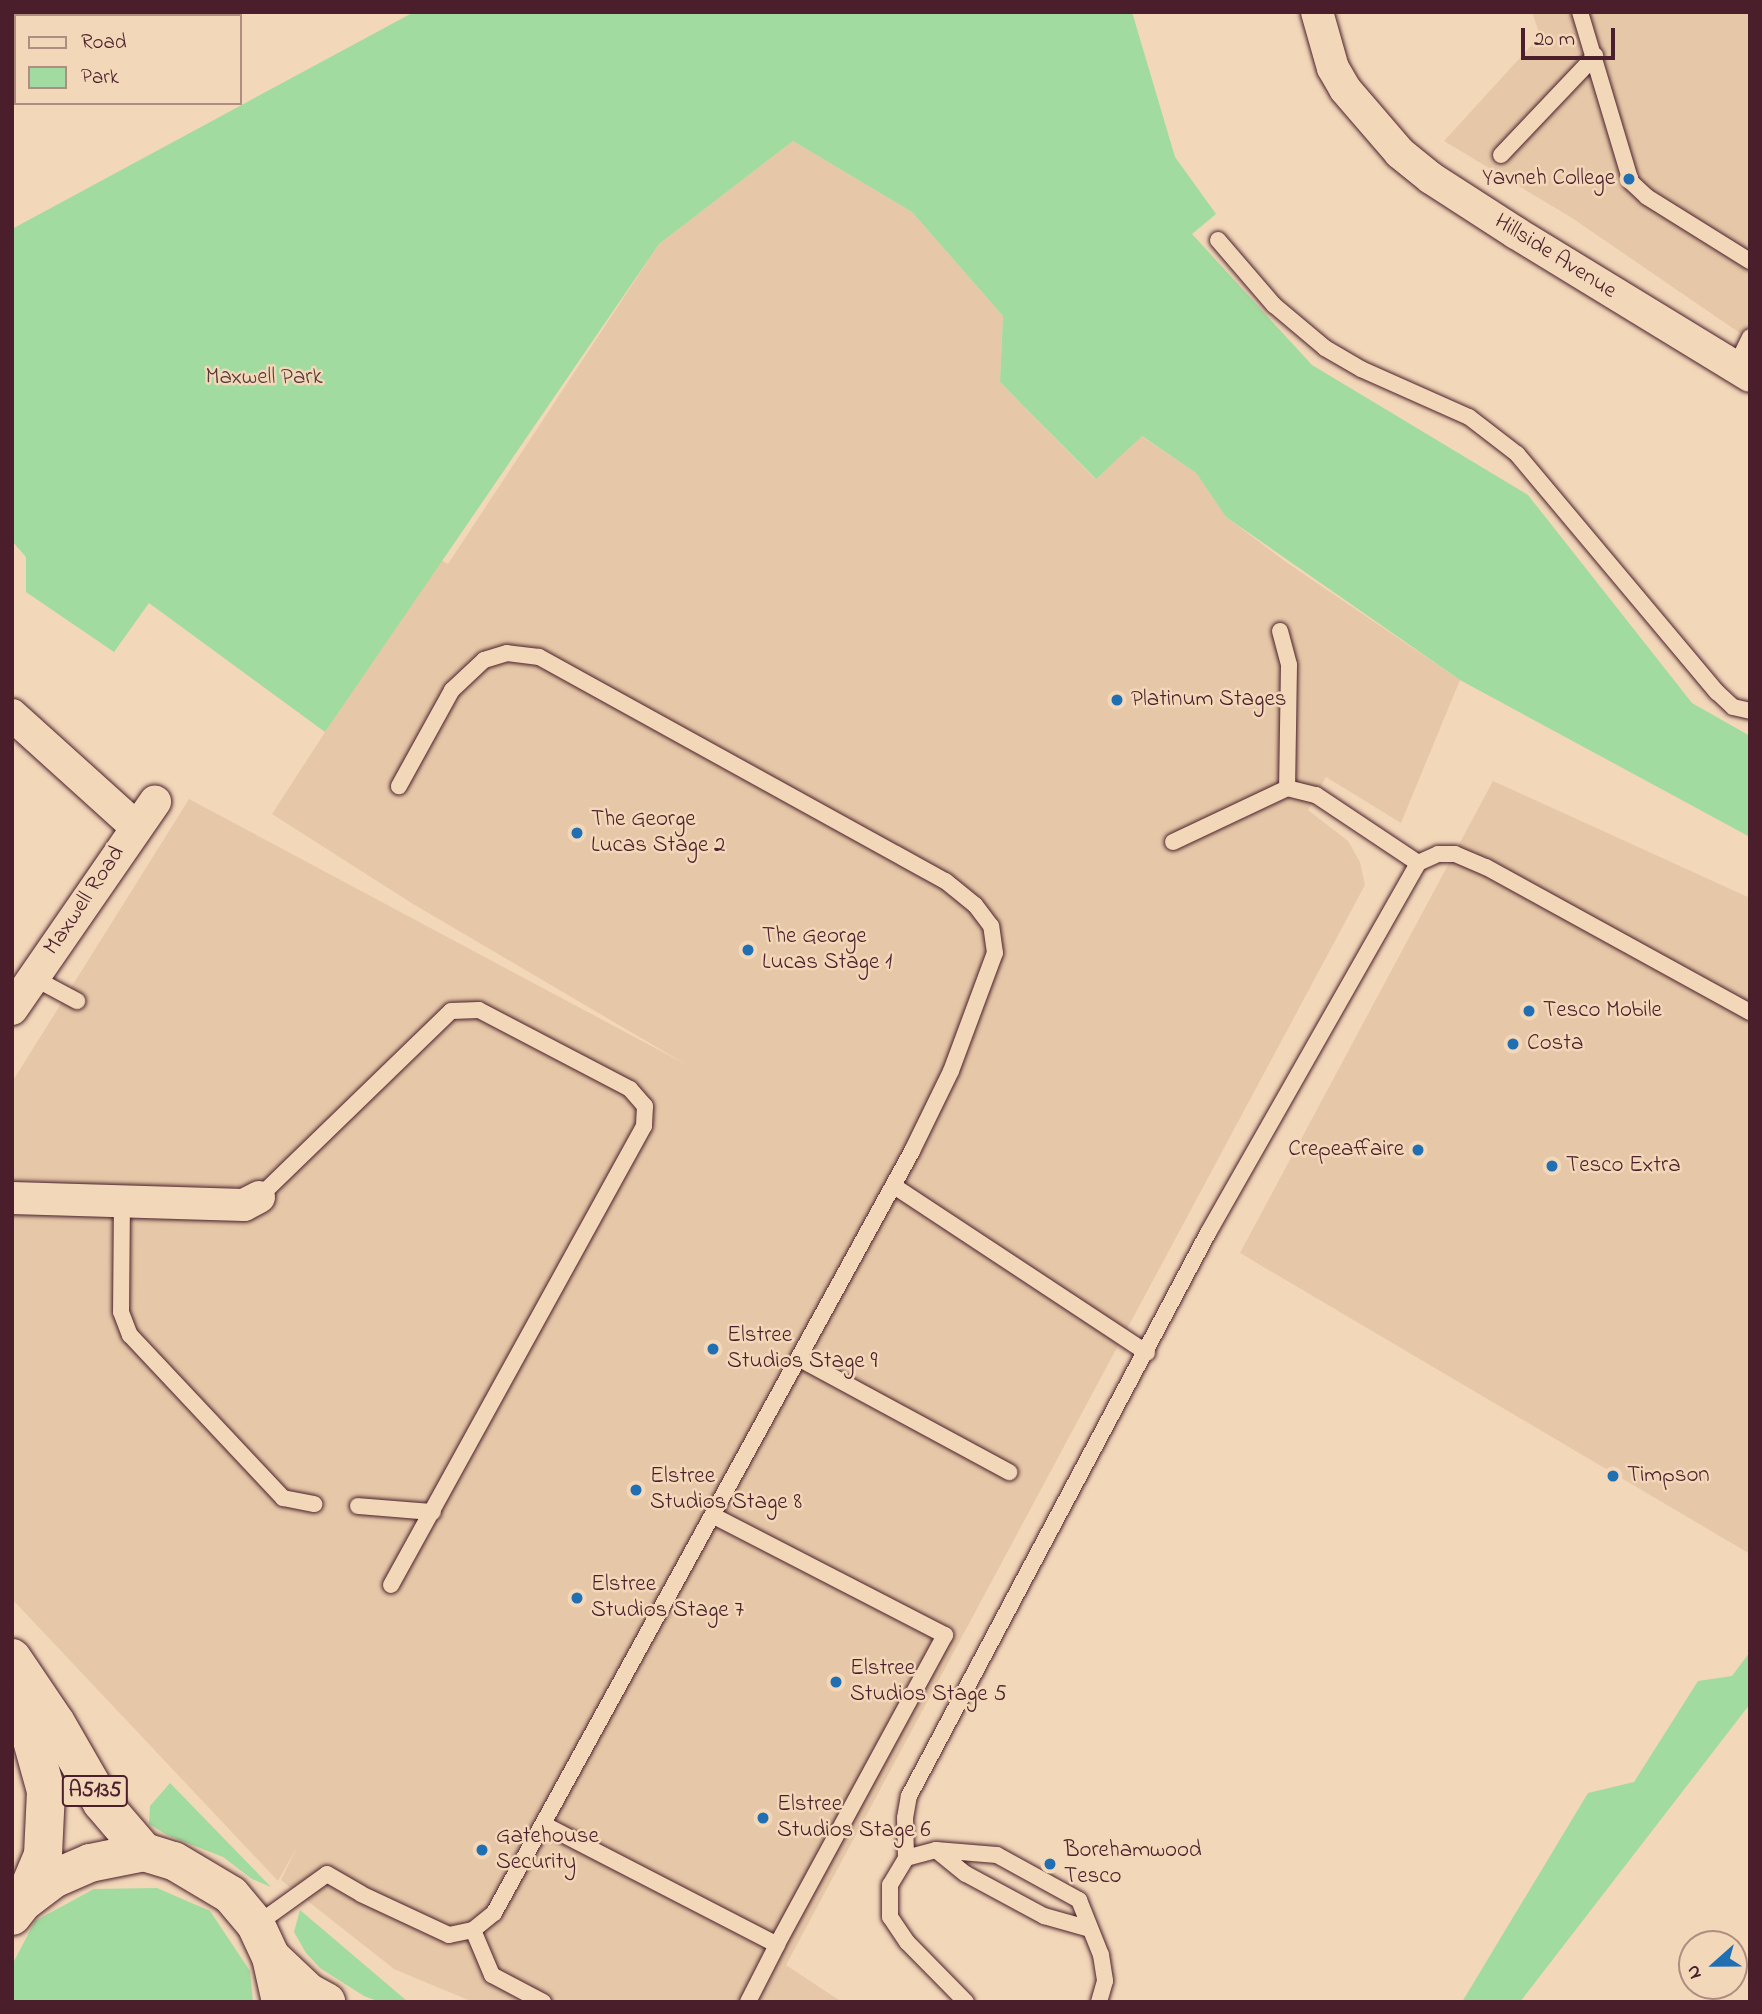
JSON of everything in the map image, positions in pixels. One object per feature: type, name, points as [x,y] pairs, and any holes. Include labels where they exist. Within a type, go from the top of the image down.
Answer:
[{"type":"main road","name":"A5135","points":[[12,1658],[56,1723],[102,1803],[144,1852]]},
{"type":"main road","name":"A5135","points":[[12,1703],[31,1737],[46,1791],[43,1855],[18,1909]]},
{"type":"main road","points":[[18,1909],[53,1879],[78,1868],[122,1855],[144,1852],[173,1861],[231,1895],[264,1941],[308,1992],[326,2002]]},
{"type":"main road","points":[[264,1941],[281,2002]]},
{"type":"street","name":"Hillside Avenue","points":[[1317,12],[1333,68],[1345,89],[1399,153],[1431,178],[1516,233],[1743,371]]},
{"type":"street","name":"Maxwell Road","points":[[12,715],[136,827],[13,1007]]},
{"type":"street","points":[[136,827],[155,802]]},
{"type":"street","points":[[12,1198],[244,1205],[259,1197]]},
{"type":"lane","points":[[1582,13],[1631,182],[1647,197],[1750,261]]},
{"type":"lane","points":[[1501,155],[1595,57]]},
{"type":"lane","points":[[1218,240],[1274,304],[1325,348],[1361,369],[1469,417],[1517,454],[1717,692],[1733,707],[1750,711]]},
{"type":"lane","points":[[1743,371],[1750,337]]},
{"type":"lane","points":[[1280,631],[1289,665],[1287,788]]},
{"type":"lane","points":[[264,1941],[327,1874],[361,1894],[449,1935],[473,1930],[494,1913],[545,1825],[894,1186],[951,1071],[995,953],[991,926],[975,905],[945,881],[538,657],[508,653],[484,660],[452,690],[399,786]]},
{"type":"lane","points":[[1173,842],[1287,788],[1316,795],[1418,863]]},
{"type":"lane","points":[[966,2002],[907,1942],[890,1917],[890,1885],[906,1858],[905,1818],[909,1796],[1147,1353],[1208,1233],[1418,863],[1438,854],[1455,854],[1486,867],[1750,1012]]},
{"type":"lane","points":[[34,978],[78,1001]]},
{"type":"lane","points":[[259,1197],[451,1011],[479,1010],[631,1089],[645,1106],[644,1126],[391,1585]]},
{"type":"lane","points":[[894,1186],[1147,1353]]},
{"type":"lane","points":[[122,1200],[121,1312],[130,1335],[284,1498],[314,1504]]},
{"type":"lane","points":[[800,1359],[1009,1472]]},
{"type":"lane","points":[[358,1506],[433,1512]]},
{"type":"lane","points":[[714,1516],[945,1635],[748,2002]]},
{"type":"lane","points":[[545,1825],[777,1945]]},
{"type":"lane","points":[[906,1858],[936,1850],[997,1855],[1079,1900],[1101,1955],[1105,1981],[1099,2002]]},
{"type":"lane","points":[[936,1850],[966,1874],[1044,1916],[1090,1929]]},
{"type":"lane","points":[[473,1930],[492,1975],[543,2002]]},
{"type":"shaded area","name":"Yavneh College","points":[[1532,12],[1750,12],[1750,340],[1572,218],[1444,141],[1540,36]]},
{"type":"shaded area","points":[[793,141],[912,212],[1003,316],[1000,382],[1095,479],[1141,436],[1196,473],[1226,517],[1286,562],[1460,680],[1401,823],[1326,777],[1308,810],[1348,841],[1360,862],[1365,885],[786,1965],[842,2002],[473,2002],[394,1969],[281,1880],[298,1845],[278,1881],[12,1599],[12,1082],[189,799],[687,1065],[413,904],[272,814],[438,558],[448,564],[659,244]]},
{"type":"shaded area","name":"Tesco Extra","points":[[1493,781],[1750,898],[1750,1554],[1240,1253]]},
{"type":"green space","name":"Maxwell Park","points":[[414,12],[1132,12],[1175,157],[1216,214],[1192,234],[1312,365],[1528,495],[1692,703],[1750,736],[1750,837],[1460,680],[1226,517],[1196,473],[1142,436],[1096,479],[1000,382],[1003,316],[912,212],[793,141],[659,244],[325,732],[149,603],[114,652],[26,592],[26,557],[12,541],[12,229]]},
{"type":"green space","points":[[1750,1652],[1750,1704],[1520,2002],[1462,2002],[1588,1793],[1634,1782],[1698,1681],[1732,1676]]},
{"type":"green space","points":[[170,1783],[271,1887],[252,1879],[223,1857],[167,1835],[149,1824],[150,1806]]},
{"type":"green space","points":[[157,1888],[210,1911],[250,1971],[253,2002],[12,2002],[12,1965],[35,1921],[94,1889]]},
{"type":"green space","points":[[300,1910],[407,2002],[380,2002],[364,1996],[320,1968],[306,1953],[294,1932]]},
{"type":"place","name":"Yavneh College","points":[[1629,179]]},
{"type":"place","name":"Platinum Stages","points":[[1117,700]]},
{"type":"place","name":"The George Lucas Stage 2","points":[[577,833]]},
{"type":"place","name":"The George Lucas Stage 1","points":[[748,950]]},
{"type":"place","name":"Tesco Mobile","points":[[1529,1011]]},
{"type":"place","name":"Costa","points":[[1513,1044]]},
{"type":"place","name":"Crepeaffaire","points":[[1418,1150]]},
{"type":"place","name":"Tesco Extra","points":[[1552,1166]]},
{"type":"place","name":"Elstree Studios Stage 9","points":[[713,1349]]},
{"type":"place","name":"Timpson","points":[[1613,1476]]},
{"type":"place","name":"Elstree Studios Stage 8","points":[[636,1490]]},
{"type":"place","name":"Elstree Studios Stage 7","points":[[577,1598]]},
{"type":"place","name":"Elstree Studios Stage 5","points":[[836,1682]]},
{"type":"place","name":"Elstree Studios Stage 6","points":[[763,1818]]},
{"type":"place","name":"Gatehouse Security","points":[[482,1850]]},
{"type":"place","name":"Borehamwood Tesco","points":[[1050,1864]]}]
